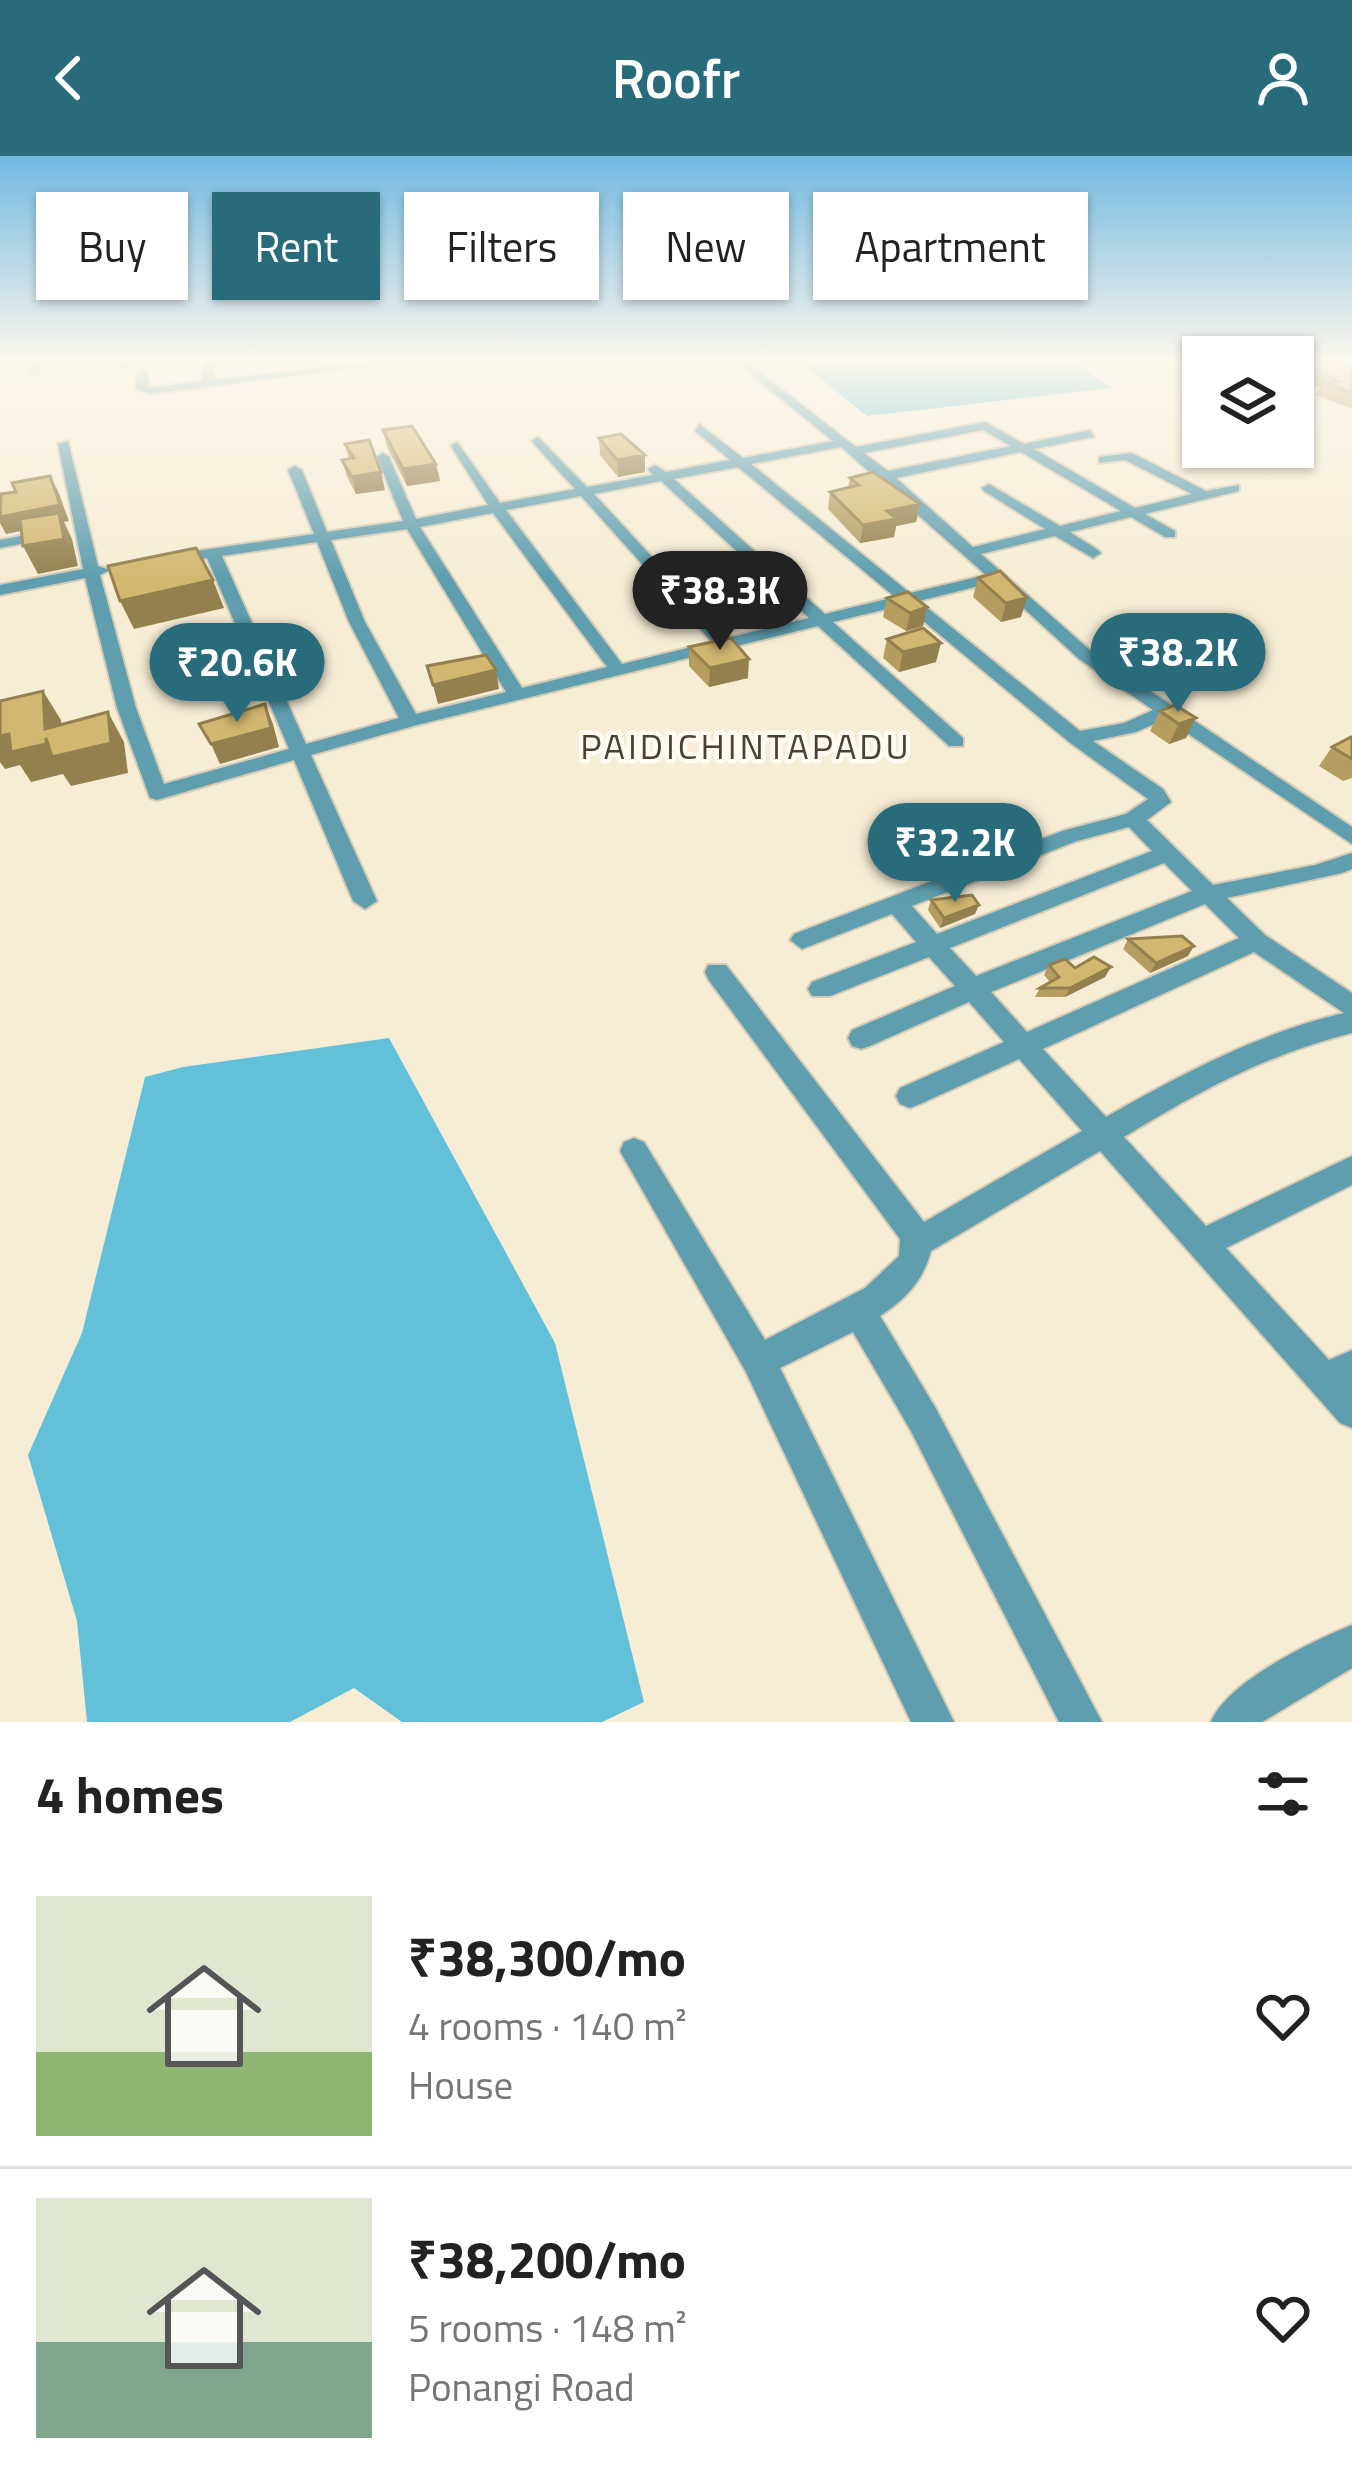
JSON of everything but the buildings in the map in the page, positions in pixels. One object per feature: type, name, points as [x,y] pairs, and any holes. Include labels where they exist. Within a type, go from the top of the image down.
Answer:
[{"type":"street","points":[[705,433],[1076,738],[1161,802],[1132,819],[1051,843],[802,940]]},
{"type":"street","points":[[830,433],[1085,655],[1352,837]]},
{"type":"street","points":[[150,562],[326,538],[737,462],[939,433]]},
{"type":"street","points":[[997,433],[1170,534]]},
{"type":"street","points":[[885,476],[1090,434]]},
{"type":"street","points":[[1064,439],[1104,460]]},
{"type":"street","points":[[538,441],[723,644]]},
{"type":"street","points":[[64,444],[82,528],[101,570],[138,748],[157,793],[410,721],[996,577]]},
{"type":"street","points":[[457,446],[496,507],[617,669]]},
{"type":"street","points":[[637,450],[956,742]]},
{"type":"street","points":[[383,457],[411,524],[517,694]]},
{"type":"street","points":[[1061,469],[1129,457],[1204,495]]},
{"type":"street","points":[[295,470],[357,622],[410,721]]},
{"type":"street","points":[[989,488],[1093,553]]},
{"type":"street","points":[[969,552],[1234,488]]},
{"type":"street","points":[[0,544],[82,528]]},
{"type":"street","points":[[213,553],[365,901]]},
{"type":"street","points":[[0,590],[101,570]]},
{"type":"street","points":[[1076,738],[1129,728],[1168,711]]},
{"type":"street","points":[[1132,819],[1256,940],[1352,1006]]},
{"type":"street","points":[[821,989],[1167,853]]},
{"type":"street","points":[[861,1038],[1208,894],[1330,871],[1352,862]]},
{"type":"street","points":[[897,905],[1205,1243],[1339,1374],[1352,1411]]},
{"type":"street","points":[[910,1096],[1256,940]]},
{"type":"street","points":[[717,972],[896,1205],[918,1242],[914,1264],[896,1285],[859,1311],[758,1360]]},
{"type":"street","points":[[918,1242],[1189,1086],[1284,1040],[1352,1022]]},
{"type":"street","points":[[634,1150],[758,1360],[933,1722]]},
{"type":"street","points":[[1205,1243],[1352,1170]]},
{"type":"street","points":[[859,1311],[923,1420],[1081,1722]]},
{"type":"street","points":[[1232,1722],[1250,1704],[1352,1645]]},
{"type":"water","points":[[389,1038],[555,1343],[644,1702],[602,1722],[402,1722],[354,1688],[290,1722],[87,1722],[77,1621],[28,1455],[82,1333],[145,1077],[183,1067]]},
{"type":"district","name":"PAIDICHINTAPADU","points":[[746,746]]}]
